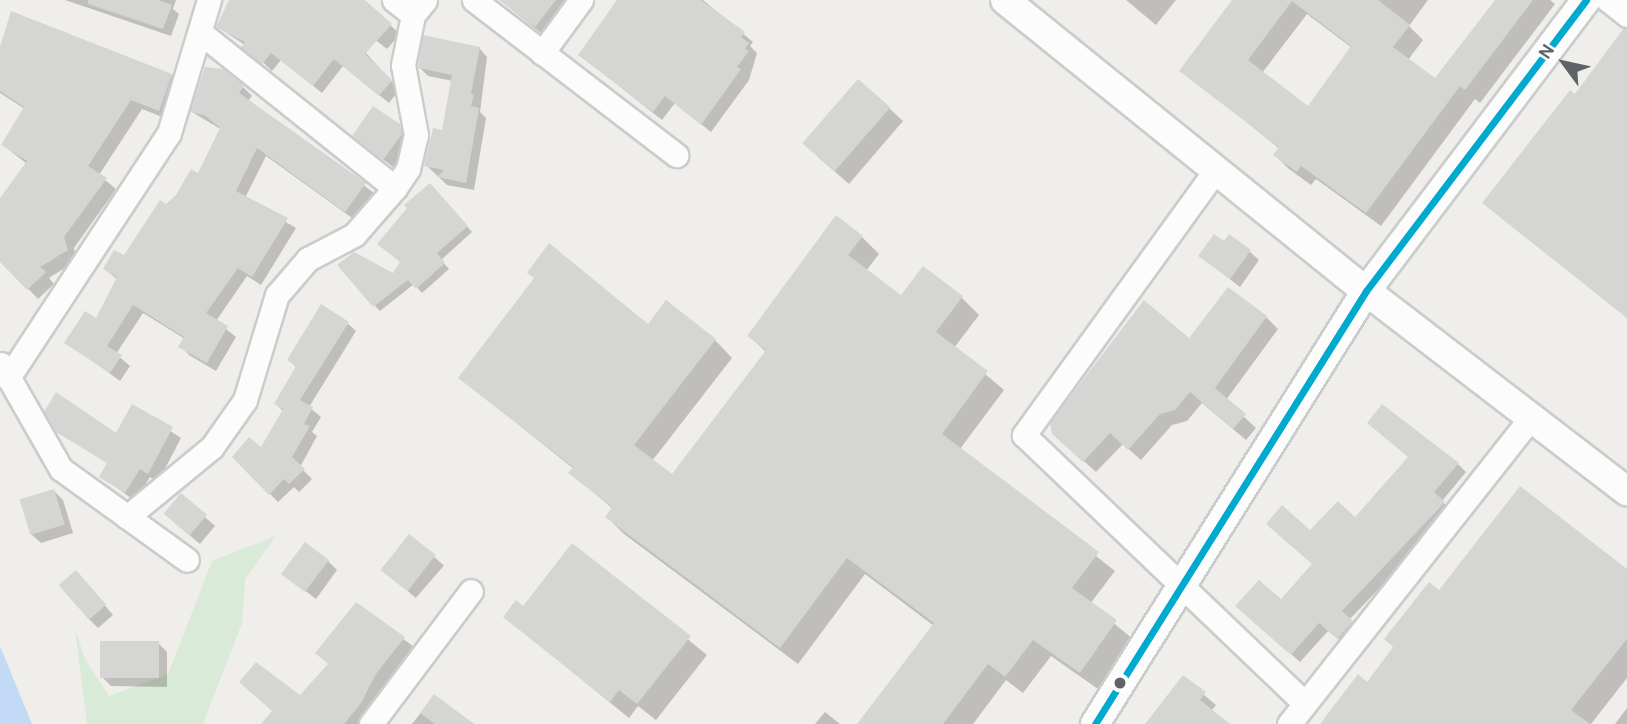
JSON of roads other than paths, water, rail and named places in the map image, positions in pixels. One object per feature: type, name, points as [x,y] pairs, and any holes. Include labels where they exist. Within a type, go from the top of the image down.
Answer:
[{"type":"street","points":[[187,560],[61,469],[4,370],[169,133],[209,0]]},
{"type":"street","points":[[127,517],[212,447],[245,400],[277,295],[308,259],[354,236],[408,169],[416,135],[403,65],[419,8],[394,0]]},
{"type":"street","points":[[474,0],[676,155]]},
{"type":"street","points":[[541,53],[581,0]]},
{"type":"street","points":[[1005,0],[1366,291],[1627,491]]},
{"type":"street","points":[[1095,724],[1366,291],[1586,0]]},
{"type":"street","points":[[1608,0],[1627,15]]},
{"type":"street","points":[[201,33],[395,188]]},
{"type":"street","points":[[1215,171],[1024,435],[1183,583],[1304,703]]},
{"type":"street","points":[[1289,724],[1531,418]]},
{"type":"street","points":[[371,724],[471,591]]},
{"type":"water","points":[[0,646],[32,724],[0,724]]}]
